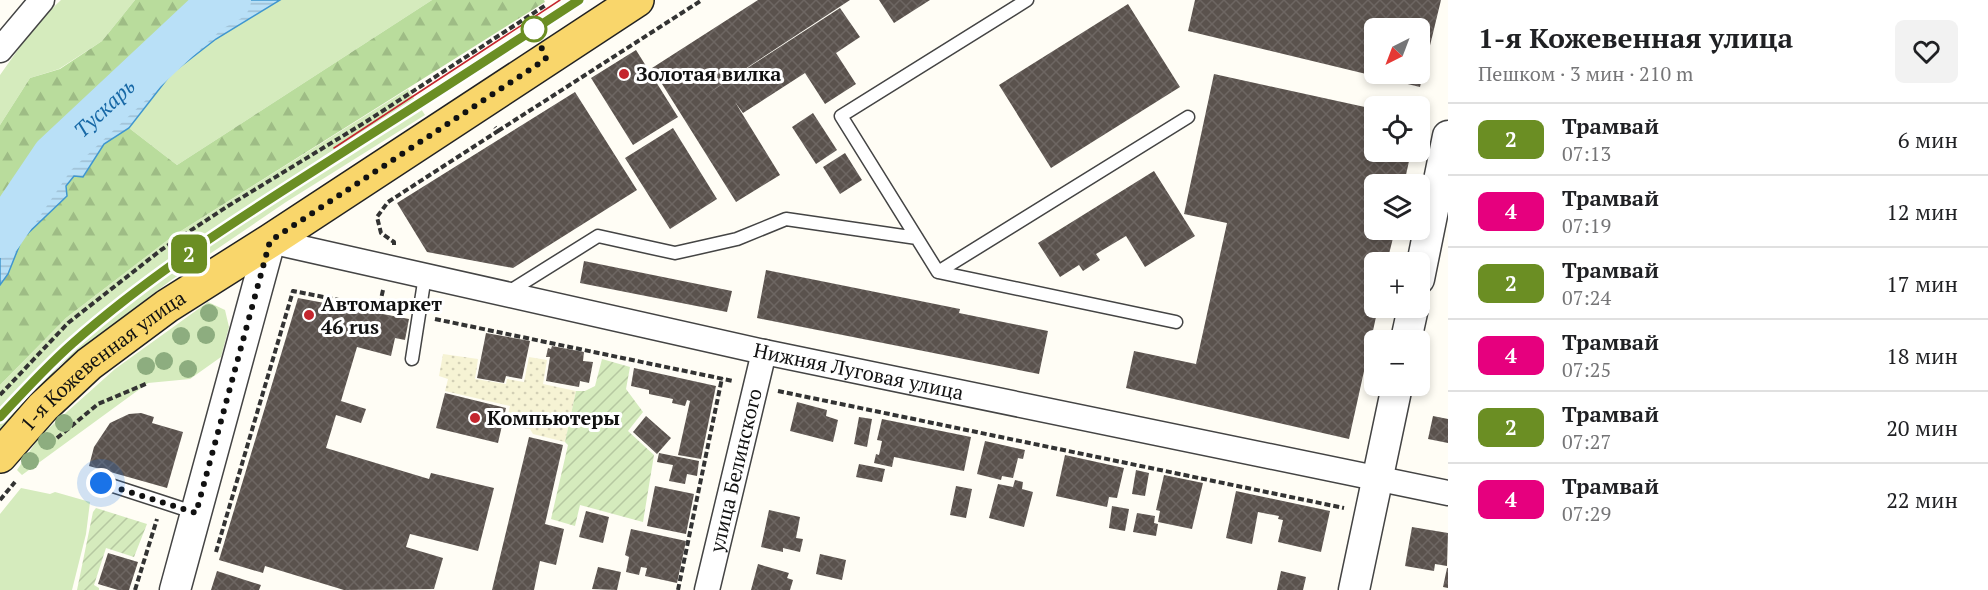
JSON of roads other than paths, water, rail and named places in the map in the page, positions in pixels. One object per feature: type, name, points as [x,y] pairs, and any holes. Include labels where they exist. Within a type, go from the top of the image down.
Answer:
[{"type":"main road","name":"1-я Кожевенная улица","points":[[10,466],[43,407],[89,364],[167,306],[637,0]]},
{"type":"street","points":[[0,50],[42,0]]},
{"type":"street","points":[[1424,252],[1448,136]]},
{"type":"street","points":[[175,590],[270,241]]},
{"type":"street","name":"Нижняя Луговая улица","points":[[270,241],[764,352],[1448,494]]},
{"type":"street","name":"улица Белинского","points":[[707,590],[764,352]]},
{"type":"street","points":[[1354,590],[1395,396]]},
{"type":"lane","points":[[1027,0],[841,116],[938,272],[1176,322]]},
{"type":"lane","points":[[938,272],[1188,117]]},
{"type":"lane","points":[[506,294],[598,237],[675,253],[737,239],[786,219],[917,238]]},
{"type":"lane","points":[[412,359],[425,276]]},
{"type":"lane","points":[[101,483],[196,513]]},
{"type":"water","points":[[214,0],[280,0],[216,39],[171,74],[129,128],[104,144],[83,177],[74,176],[66,186],[67,196],[22,239],[8,274],[0,285],[0,206],[15,194],[31,162],[65,125],[83,116],[96,117],[123,92],[122,81],[125,69],[160,36]]},
{"type":"waterway","name":"Тускарь","points":[[0,236],[54,156],[209,11],[229,0]]},
{"type":"tram line","points":[[334,148],[560,0]]},
{"type":"tram line","points":[[0,417],[64,351],[140,288],[245,215],[579,0]]},
{"type":"tram line","name":"2","points":[[0,417],[74,342],[172,266],[248,213],[579,0]]},
{"type":"place","name":"Золотая вилка","points":[[624,74]]},
{"type":"place","name":"Автомаркет 46 rus","points":[[309,315]]},
{"type":"place","name":"Компьютеры","points":[[475,418]]}]
